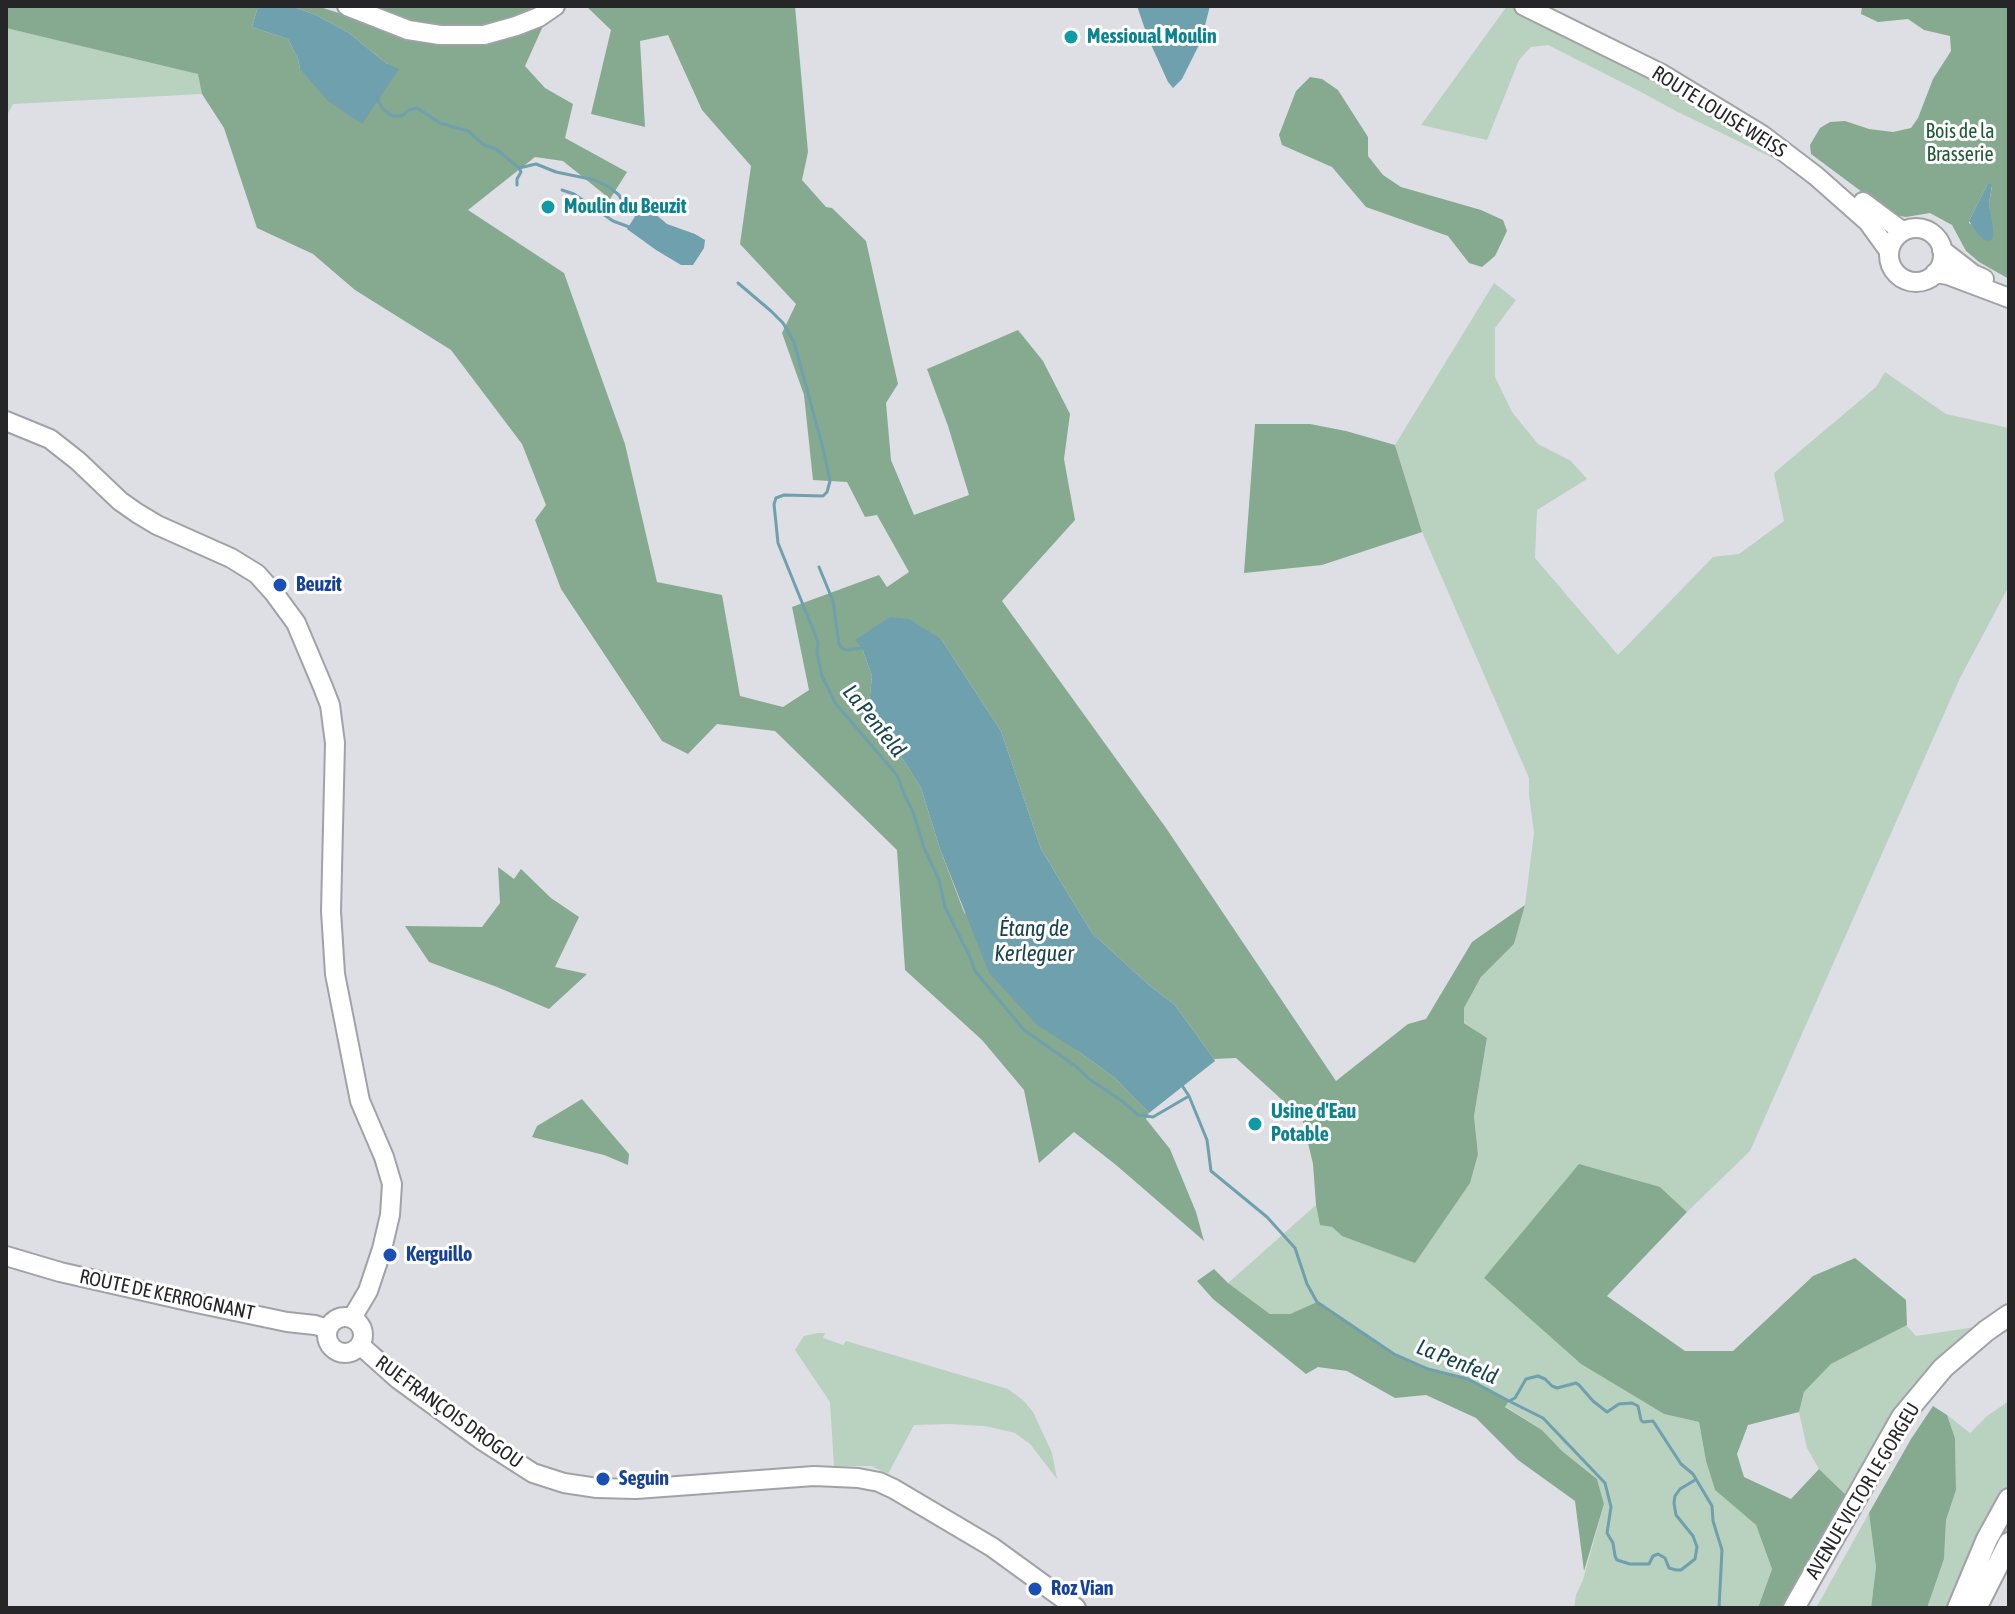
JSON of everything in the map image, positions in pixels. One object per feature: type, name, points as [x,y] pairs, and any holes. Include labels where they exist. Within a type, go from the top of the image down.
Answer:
[{"type":"main road","name":"AVENUE VICTOR LE GORGEU","points":[[1794,1608],[1902,1417],[1943,1368],[2009,1315]]},
{"type":"main road","name":"AVENUE VICTOR LE GORGEU","points":[[1806,1608],[1910,1423],[1972,1354],[2009,1329]]},
{"type":"main road","points":[[1958,1608],[1987,1539],[2009,1499]]},
{"type":"main road","points":[[1976,1608],[2009,1543]]},
{"type":"street","points":[[347,6],[408,30],[440,35],[484,35],[528,22],[555,6]]},
{"type":"street","name":"ROUTE LOUISE WEISS","points":[[1524,6],[1660,73],[1762,135],[1816,176],[1868,222],[1889,251]]},
{"type":"street","name":"ROUTE LOUISE WEISS","points":[[1547,6],[1663,62],[1769,126],[1902,231]]},
{"type":"street","points":[[1919,228],[1938,240],[1942,250],[1941,262],[1930,277],[1917,281],[1904,279],[1894,270],[1889,251],[1902,231],[1919,228]]},
{"type":"street","points":[[1942,250],[1973,274],[2009,289]]},
{"type":"street","points":[[1935,273],[2009,298]]},
{"type":"street","points":[[6,421],[50,439],[137,513],[231,558],[257,574],[296,623],[330,705],[335,743],[331,911],[335,974],[360,1101],[392,1184],[390,1215],[382,1249],[368,1291],[352,1318]]},
{"type":"street","name":"ROUTE DE KERROGNANT","points":[[6,1256],[60,1272],[192,1302],[328,1329]]},
{"type":"street","points":[[352,1318],[361,1327],[360,1345],[345,1353],[337,1351],[327,1337],[328,1329],[338,1319],[352,1318]]},
{"type":"street","name":"RUE FRANÇOIS DROGOU","points":[[360,1345],[398,1379],[483,1441],[547,1479],[586,1488],[636,1489],[814,1476],[879,1482],[992,1547],[1076,1608]]},
{"type":"green space","points":[[6,6],[258,6],[252,27],[288,39],[300,69],[387,64],[349,33],[291,6],[317,6],[367,22],[368,6],[552,6],[525,66],[545,88],[573,104],[565,138],[627,172],[610,199],[563,161],[535,157],[468,210],[564,273],[625,444],[657,582],[722,595],[740,696],[783,707],[809,690],[792,607],[879,575],[887,587],[909,572],[877,515],[865,517],[847,482],[813,480],[804,395],[782,333],[796,304],[740,244],[751,166],[702,110],[668,35],[640,41],[645,127],[591,114],[611,30],[586,6],[795,6],[808,152],[802,180],[826,207],[832,208],[866,241],[898,384],[886,403],[891,460],[914,515],[969,495],[927,369],[1018,330],[1043,361],[1070,414],[1064,459],[1075,520],[1002,601],[1166,828],[1336,1081],[1408,1024],[1426,1019],[1472,942],[1525,905],[1514,944],[1481,977],[1464,1008],[1464,1023],[1487,1038],[1474,1116],[1478,1154],[1470,1183],[1415,1263],[1342,1236],[1332,1227],[1320,1225],[1313,1164],[1302,1118],[1236,1058],[1214,1059],[1175,1005],[1092,933],[1041,849],[1001,731],[941,639],[862,648],[872,676],[869,705],[921,788],[964,912],[1078,1051],[1115,1078],[1149,1113],[1146,1119],[1170,1149],[1196,1212],[1204,1241],[1074,1132],[1039,1163],[1024,1090],[982,1040],[905,970],[897,850],[775,731],[717,724],[688,754],[662,741],[561,589],[535,520],[546,505],[522,444],[451,350],[355,290],[313,254],[257,228],[224,128],[202,94],[198,74],[6,28]]},
{"type":"green space","points":[[1507,6],[1537,6],[1745,117],[1779,161],[1548,45],[1531,47],[1519,60],[1487,140],[1421,125]]},
{"type":"green space","name":"Bois de la Brasserie","points":[[1862,6],[2009,6],[2009,279],[1966,251],[1952,225],[1930,213],[1906,217],[1893,215],[1811,154],[1810,145],[1820,128],[1830,122],[1845,121],[1869,129],[1893,132],[1911,128],[1933,79],[1951,51],[1950,36],[1924,30],[1908,19],[1878,22],[1861,14]],"holes":[[[1987,185],[1992,186],[1989,204],[1993,238],[1969,223]]]},
{"type":"green space","points":[[6,28],[199,73],[202,94],[13,104],[6,117]]},
{"type":"green space","points":[[1310,77],[1322,79],[1338,90],[1368,137],[1368,156],[1383,175],[1401,187],[1481,210],[1503,220],[1507,231],[1495,256],[1482,267],[1469,263],[1448,236],[1366,207],[1332,167],[1282,145],[1279,135],[1296,91]]},
{"type":"green space","points":[[1494,283],[1516,300],[1495,328],[1495,377],[1512,412],[1538,444],[1571,461],[1587,479],[1537,510],[1535,558],[1618,655],[1713,557],[1739,554],[1784,521],[1774,473],[1876,387],[1885,372],[1946,414],[2009,428],[2009,586],[1960,678],[1750,1151],[1687,1212],[1660,1187],[1484,1278],[1581,1364],[1664,1414],[1699,1422],[1715,1490],[1756,1525],[1772,1569],[1758,1608],[1574,1608],[1604,1504],[1597,1479],[1542,1430],[1505,1406],[1509,1402],[1468,1379],[1428,1369],[1394,1354],[1317,1302],[1290,1314],[1270,1314],[1228,1283],[1316,1205],[1321,1225],[1332,1227],[1342,1236],[1478,1154],[1474,1116],[1487,1039],[1464,1022],[1464,1008],[1481,977],[1514,944],[1525,905],[1534,833],[1529,778],[1422,532],[1395,445]]},
{"type":"green space","points":[[1255,424],[1310,424],[1395,445],[1422,532],[1322,565],[1244,573]]},
{"type":"green space","points":[[498,867],[514,879],[521,869],[551,898],[579,917],[555,967],[587,974],[549,1009],[429,962],[405,926],[482,927],[500,903]]},
{"type":"green space","points":[[582,1099],[629,1154],[628,1165],[604,1155],[532,1137],[537,1126]]},
{"type":"green space","points":[[1579,1164],[1660,1187],[1687,1212],[1607,1296],[1685,1351],[1733,1351],[1813,1276],[1855,1258],[1906,1300],[1907,1325],[1831,1364],[1804,1392],[1799,1412],[1748,1425],[1737,1454],[1744,1477],[1791,1499],[1819,1469],[1847,1496],[1782,1608],[1758,1608],[1772,1569],[1756,1525],[1715,1490],[1699,1422],[1664,1414],[1581,1364],[1484,1278]]},
{"type":"green space","points":[[1214,1269],[1270,1314],[1290,1314],[1317,1302],[1394,1354],[1428,1369],[1468,1379],[1509,1401],[1505,1407],[1542,1430],[1597,1479],[1604,1504],[1584,1571],[1575,1501],[1518,1460],[1476,1418],[1426,1395],[1395,1398],[1347,1371],[1318,1367],[1306,1374],[1213,1299],[1197,1281]]},
{"type":"green space","points":[[1906,1325],[1916,1336],[1982,1326],[1912,1388],[1888,1421],[1847,1496],[1819,1469],[1807,1448],[1799,1412],[1804,1392],[1831,1364]]},
{"type":"green space","points":[[825,1333],[823,1338],[843,1345],[846,1341],[1008,1389],[1033,1412],[1052,1453],[1057,1479],[1030,1444],[1015,1433],[985,1426],[914,1425],[888,1474],[871,1466],[834,1466],[830,1402],[795,1350],[804,1336]]},
{"type":"green space","points":[[2009,1401],[2009,1561],[1989,1608],[1927,1608],[1944,1559],[1946,1520],[1956,1490],[1955,1438],[1947,1415],[1970,1433]]},
{"type":"green space","points":[[1933,1406],[1947,1415],[1955,1438],[1956,1490],[1946,1520],[1944,1559],[1927,1608],[1871,1608],[1876,1567],[1869,1513]]},
{"type":"green space","points":[[1869,1513],[1876,1567],[1871,1608],[1816,1608]]},
{"type":"water","points":[[258,6],[291,6],[316,15],[349,33],[387,64],[399,69],[362,124],[328,101],[300,69],[288,39],[252,27]]},
{"type":"water","points":[[1137,6],[1210,6],[1201,41],[1182,79],[1173,88],[1148,38]]},
{"type":"water","points":[[1990,184],[1993,238],[1990,241],[1984,240],[1969,221]]},
{"type":"water","points":[[646,206],[667,224],[705,240],[704,248],[693,265],[681,265],[627,229],[641,207]]},
{"type":"water","name":"Étang de Kerleguer","points":[[890,617],[909,619],[941,639],[1001,731],[1041,849],[1092,933],[1175,1005],[1214,1059],[1149,1113],[1115,1078],[1037,1025],[989,973],[940,849],[921,788],[869,705],[872,676],[862,648],[855,640]]},
{"type":"waterway","name":"La Penfeld","points":[[379,97],[383,109],[392,116],[402,116],[417,108],[440,123],[468,131],[519,168],[536,164],[556,172],[595,180],[619,195],[626,209],[637,216]]},
{"type":"waterway","name":"La Penfeld","points":[[517,185],[521,172],[519,168]]},
{"type":"waterway","name":"La Penfeld","points":[[562,190],[574,194],[613,221],[632,228]]},
{"type":"waterway","name":"La Penfeld","points":[[738,283],[783,323],[794,342],[824,452],[830,481],[827,492],[823,496],[784,495],[776,498],[774,504],[778,543],[818,642],[822,676],[835,703],[897,775],[939,880],[945,907],[975,971],[1024,1030],[1138,1115],[1153,1117],[1189,1096],[1207,1140],[1211,1171],[1267,1217],[1295,1248],[1307,1284],[1317,1302],[1394,1354],[1428,1369],[1468,1379],[1509,1401],[1515,1398],[1526,1379],[1538,1376],[1557,1388],[1576,1383],[1607,1412],[1619,1404],[1638,1406],[1641,1420],[1653,1421],[1681,1464],[1693,1474],[1712,1506],[1722,1550],[1719,1608]]},
{"type":"waterway","name":"La Penfeld","points":[[819,567],[833,601],[839,644],[846,650],[863,648]]},
{"type":"waterway","name":"La Penfeld","points":[[1181,1084],[1189,1096]]},
{"type":"waterway","points":[[1509,1401],[1543,1418],[1605,1483],[1611,1507],[1607,1533],[1617,1560],[1649,1564],[1658,1554],[1665,1558],[1669,1568],[1681,1570],[1695,1559],[1697,1547],[1693,1536],[1676,1515],[1674,1503],[1680,1489],[1695,1480]]},
{"type":"place","name":"Messioual Moulin","points":[[1071,37]]},
{"type":"place","name":"Moulin du Beuzit","points":[[548,207]]},
{"type":"place","name":"Beuzit","points":[[280,585]]},
{"type":"place","name":"Usine d'Eau Potable","points":[[1255,1124]]},
{"type":"place","name":"Kerguillo","points":[[390,1255]]},
{"type":"place","name":"Seguin","points":[[603,1479]]},
{"type":"place","name":"Roz Vian","points":[[1035,1589]]}]
